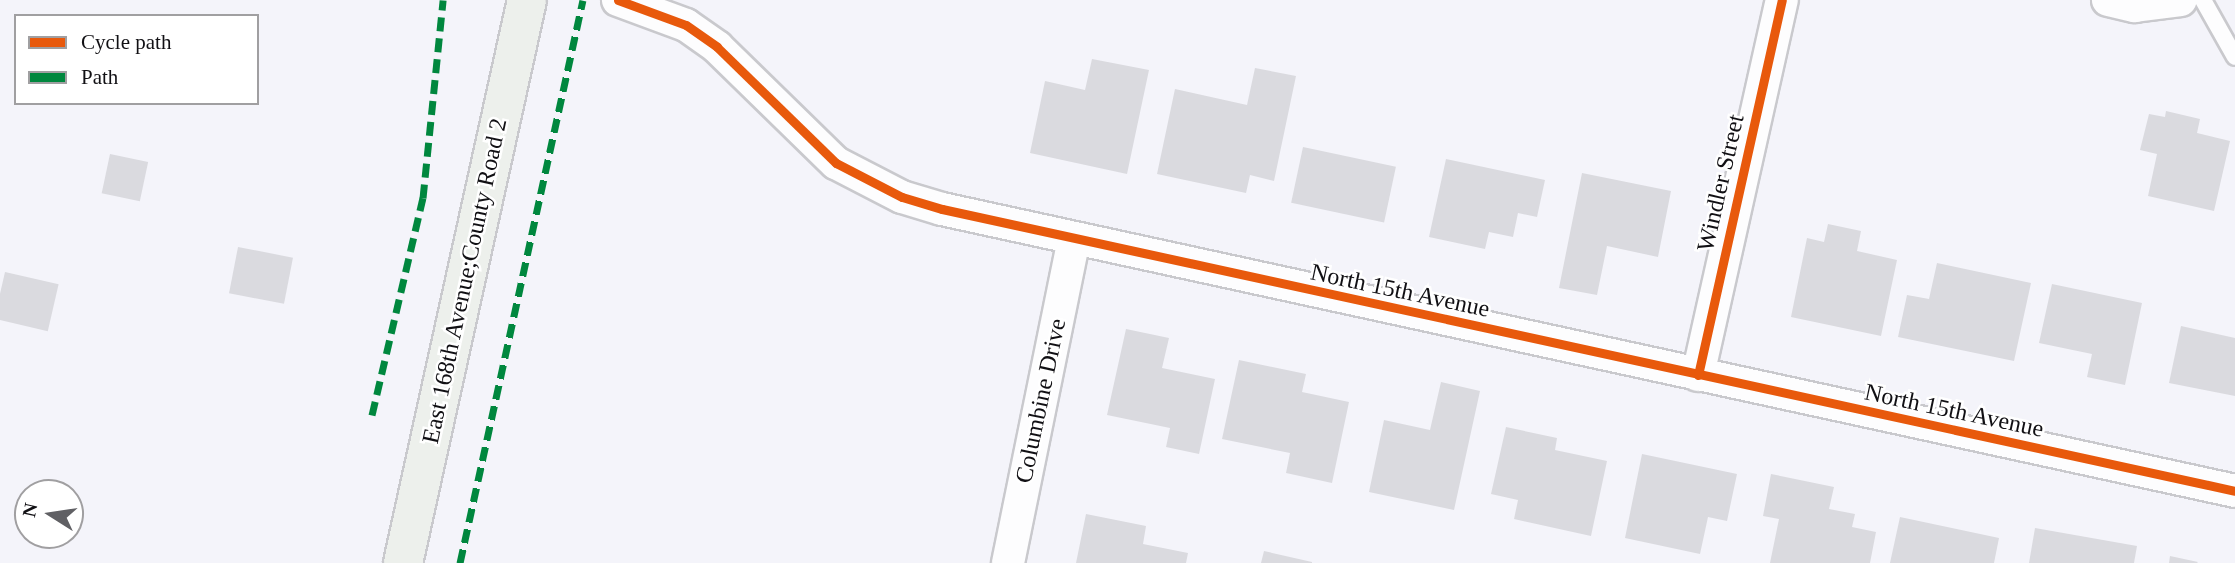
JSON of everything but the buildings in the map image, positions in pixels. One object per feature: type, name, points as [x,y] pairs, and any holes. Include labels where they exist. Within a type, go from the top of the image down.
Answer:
[{"type":"main road","name":"East 168th Avenue;County Road 2","points":[[403,563],[527,0]]},
{"type":"street","name":"North 15th Avenue","points":[[618,0],[686,25],[718,47],[807,141],[866,181],[942,209],[1074,240],[2235,491]]},
{"type":"street","name":"Windler Street","points":[[1698,375],[1782,0]]},
{"type":"street","points":[[2108,0],[2134,6],[2181,0]]},
{"type":"street","name":"Columbine Drive","points":[[1008,563],[1074,240]]},
{"type":"lane","points":[[2203,0],[2235,57]]},
{"type":"marked path","points":[[372,415],[423,198],[443,0]]},
{"type":"marked path","points":[[460,563],[583,0]]},
{"type":"cycle path","points":[[618,0],[686,25],[717,47],[836,163],[902,197],[942,209],[2235,491]]},
{"type":"cycle path","points":[[1698,375],[1782,0]]}]
